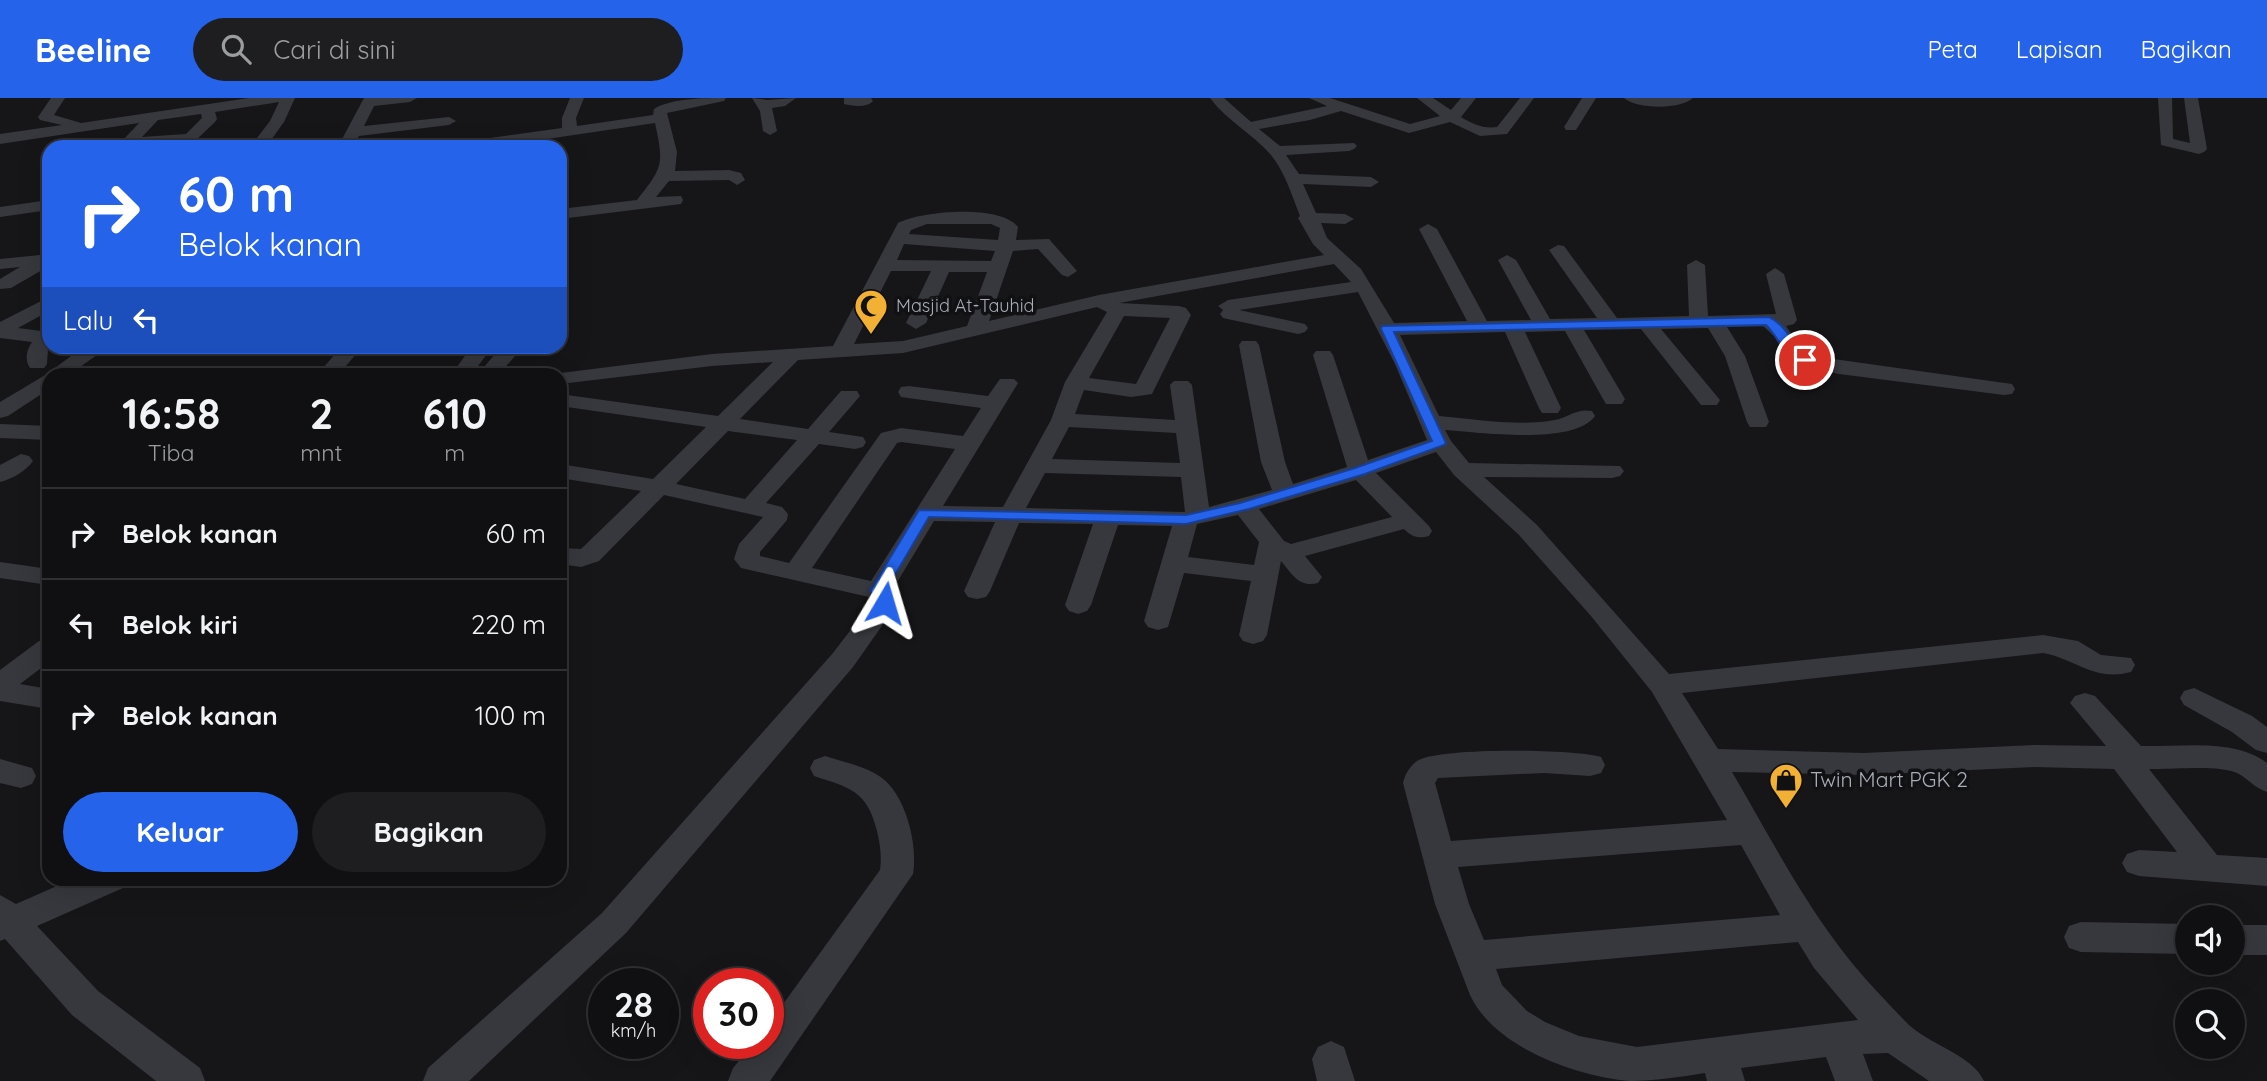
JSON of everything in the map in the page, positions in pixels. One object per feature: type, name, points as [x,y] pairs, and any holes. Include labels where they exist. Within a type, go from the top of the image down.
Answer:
[{"type":"street","points":[[0,139],[73,126],[278,98]]},
{"type":"street","points":[[263,140],[288,98]]},
{"type":"street","points":[[350,140],[370,100],[410,98]]},
{"type":"street","points":[[570,130],[569,118],[576,98]]},
{"type":"street","points":[[642,204],[665,176],[669,152],[659,111],[719,98]]},
{"type":"street","points":[[770,131],[762,102],[780,103],[789,98]]},
{"type":"street","points":[[1217,98],[1276,152],[1293,179],[1307,218],[1319,240],[1354,273],[1363,286],[1387,329],[1434,432],[1462,470],[1528,530],[1600,610],[1661,685],[1709,760],[1806,927],[1848,985],[1894,1036],[1929,1061],[1965,1081]]},
{"type":"street","points":[[1316,98],[1404,129],[1454,117],[1469,98]]},
{"type":"street","points":[[1424,98],[1475,131],[1502,131],[1527,98]]},
{"type":"street","points":[[1571,127],[1590,98]]},
{"type":"street","points":[[1631,98],[1672,103],[1686,98]]},
{"type":"street","points":[[2165,98],[2166,142],[2199,149],[2188,99]]},
{"type":"street","points":[[58,99],[45,117],[73,126],[129,104]]},
{"type":"street","points":[[848,102],[866,102]]},
{"type":"street","points":[[1286,104],[1301,118]]},
{"type":"street","points":[[1248,127],[1301,118],[1339,107]]},
{"type":"street","points":[[189,140],[210,119],[207,108]]},
{"type":"street","points":[[131,140],[154,116]]},
{"type":"street","points":[[508,140],[661,118]]},
{"type":"street","points":[[355,132],[449,121]]},
{"type":"street","points":[[521,138],[552,121]]},
{"type":"street","points":[[1276,152],[1349,146]]},
{"type":"street","points":[[665,176],[729,175],[735,176],[737,180]]},
{"type":"street","points":[[1293,179],[1371,182]]},
{"type":"street","points":[[567,214],[607,214],[642,204],[675,200]]},
{"type":"street","points":[[0,212],[42,206]]},
{"type":"street","points":[[1307,218],[1345,219]]},
{"type":"street","points":[[960,243],[963,219]]},
{"type":"street","points":[[841,353],[846,336],[862,310],[897,238],[904,227],[916,221],[991,219],[1009,227],[1006,246],[975,332]]},
{"type":"street","points":[[1428,229],[1480,327]]},
{"type":"street","points":[[897,238],[1006,246],[1043,243],[1068,271]]},
{"type":"street","points":[[1558,250],[1611,324]]},
{"type":"street","points":[[567,378],[712,360],[903,347],[1337,258]]},
{"type":"street","points":[[0,264],[42,260]]},
{"type":"street","points":[[1507,260],[1544,326]]},
{"type":"street","points":[[4,284],[42,263]]},
{"type":"street","points":[[883,265],[997,267]]},
{"type":"street","points":[[1696,265],[1707,323],[1735,356],[1758,422]]},
{"type":"street","points":[[916,323],[942,267]]},
{"type":"street","points":[[1387,329],[1707,323],[1788,318],[1775,274]]},
{"type":"street","points":[[1309,341],[1229,310],[1363,286]]},
{"type":"street","points":[[1283,299],[1309,341],[1360,471],[1415,526]]},
{"type":"street","points":[[977,591],[1010,516],[1062,420],[1108,305]]},
{"type":"street","points":[[1076,382],[1132,391],[1143,389],[1181,315],[1179,312],[1166,310],[1108,305]]},
{"type":"street","points":[[0,331],[42,307]]},
{"type":"street","points":[[1769,321],[1782,333],[1793,352],[1805,360],[1839,368],[2004,389]]},
{"type":"street","points":[[1647,324],[1709,400]]},
{"type":"street","points":[[1571,325],[1614,399]]},
{"type":"street","points":[[1512,326],[1550,408]]},
{"type":"street","points":[[0,331],[42,337]]},
{"type":"street","points":[[42,342],[37,351],[49,368]]},
{"type":"street","points":[[1249,345],[1273,462],[1285,493]]},
{"type":"street","points":[[59,368],[85,354]]},
{"type":"street","points":[[333,368],[346,354]]},
{"type":"street","points":[[494,368],[507,354]]},
{"type":"street","points":[[567,557],[587,557],[791,356]]},
{"type":"street","points":[[0,411],[42,380]]},
{"type":"street","points":[[1158,621],[1192,517],[1192,470],[1181,385]]},
{"type":"street","points":[[878,591],[1001,393],[909,392]]},
{"type":"street","points":[[751,506],[849,396]]},
{"type":"street","points":[[567,401],[855,442]]},
{"type":"street","points":[[924,513],[1192,517],[1244,506],[1360,471],[1434,432],[1546,428],[1562,426],[1584,415]]},
{"type":"street","points":[[1062,420],[1186,426]]},
{"type":"street","points":[[0,431],[42,433]]},
{"type":"street","points":[[795,573],[889,438],[901,435],[971,444]]},
{"type":"street","points":[[0,475],[21,461]]},
{"type":"street","points":[[1038,467],[1192,470]]},
{"type":"street","points":[[1462,470],[1612,471]]},
{"type":"street","points":[[442,1081],[614,923],[843,660],[885,603],[886,598],[878,591],[795,573],[747,559],[748,550],[776,517],[773,512],[658,487],[567,472]]},
{"type":"street","points":[[1244,506],[1280,549],[1309,577]]},
{"type":"street","points":[[1078,605],[1108,517]]},
{"type":"street","points":[[1280,549],[1415,526]]},
{"type":"street","points":[[1253,635],[1266,575],[1280,549]]},
{"type":"street","points":[[1176,564],[1266,575]]},
{"type":"street","points":[[0,570],[42,576]]},
{"type":"street","points":[[1661,685],[2043,644],[2068,648],[2096,664],[2120,665]]},
{"type":"street","points":[[0,685],[42,653]]},
{"type":"street","points":[[0,691],[42,698]]},
{"type":"street","points":[[2194,698],[2242,724],[2267,742]]},
{"type":"street","points":[[2085,703],[2207,867]]},
{"type":"street","points":[[1709,760],[1864,764],[2034,756],[2127,757],[2233,760],[2247,764],[2265,775]]},
{"type":"street","points":[[1590,765],[1544,762],[1429,768],[1420,777],[1419,783],[1452,904],[1488,995],[1514,1023],[1608,1071],[1637,1065],[1722,1068],[1838,1038],[1894,1036]]},
{"type":"street","points":[[747,1081],[777,1044],[896,874],[898,850],[885,800],[870,785],[825,768]]},
{"type":"street","points":[[1439,855],[1751,831]]},
{"type":"street","points":[[2139,863],[2267,872]]},
{"type":"street","points":[[90,886],[4,919],[85,1003],[186,1081]]},
{"type":"street","points":[[1473,956],[1806,927]]},
{"type":"street","points":[[2081,937],[2175,939]]},
{"type":"street","points":[[2245,940],[2267,940]]},
{"type":"street","points":[[1838,1038],[1854,1081]]},
{"type":"place","name":"Masjid At-Tauhid","points":[[871,336]]},
{"type":"place","name":"Twin Mart PGK 2","points":[[1786,810]]},
{"type":"route","points":[[885,603],[886,598],[878,591],[924,513],[1186,519],[1244,506],[1360,471],[1440,443],[1387,329],[1769,321],[1782,333],[1793,352],[1805,360]]}]
